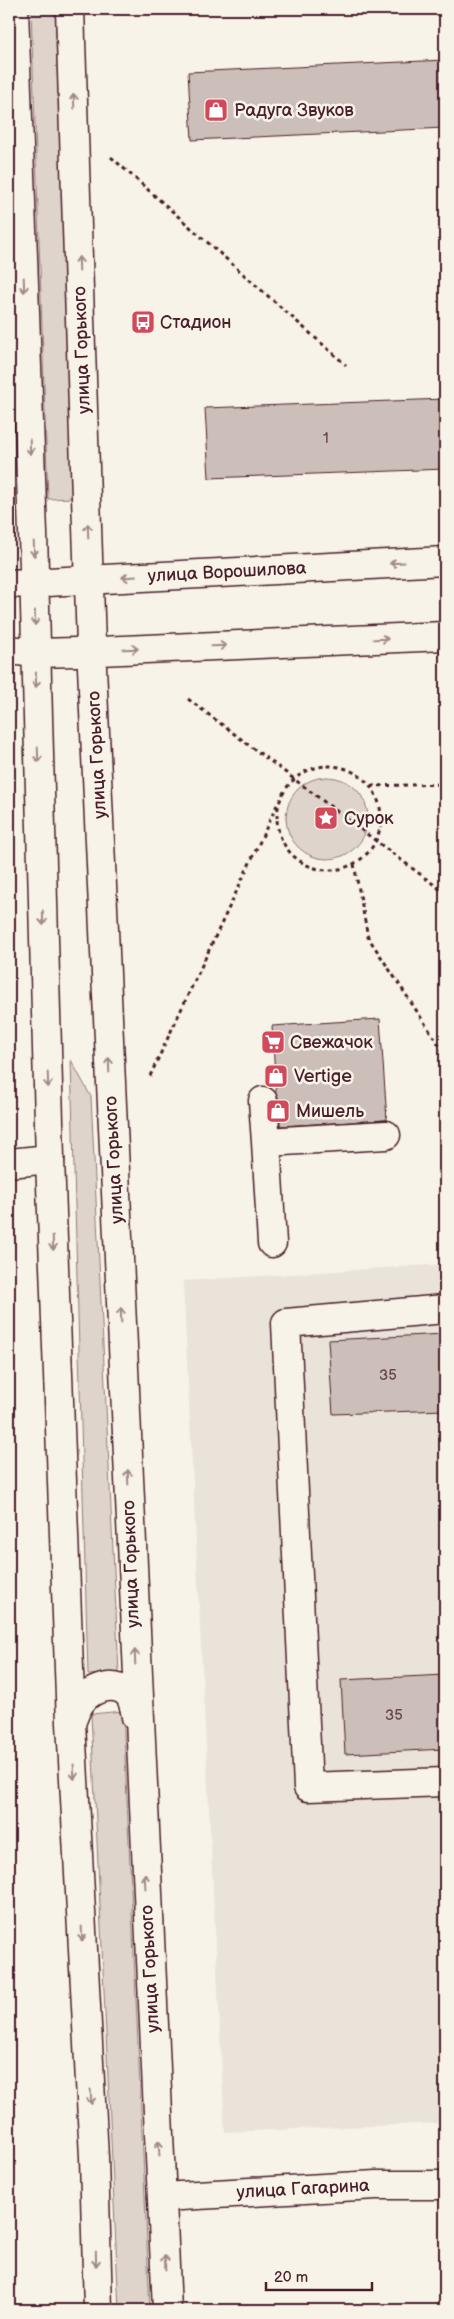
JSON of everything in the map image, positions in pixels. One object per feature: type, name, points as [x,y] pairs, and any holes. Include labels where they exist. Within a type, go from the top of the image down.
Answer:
[{"type":"main road","points":[[14,9],[22,583],[36,653],[50,1159],[71,1723],[94,2157],[98,2310]]},
{"type":"main road","name":"улица Горького","points":[[70,9],[91,651],[119,1253],[137,1724],[167,2310]]},
{"type":"main road","name":"улица Ворошилова","points":[[22,583],[445,561]]},
{"type":"main road","points":[[9,650],[36,653],[445,636]]},
{"type":"main road","points":[[263,1102],[272,1243]]},
{"type":"main road","points":[[266,1142],[386,1135]]},
{"type":"main road","points":[[9,1163],[50,1159]]},
{"type":"main road","points":[[445,1310],[286,1323],[308,1787],[445,1782]]},
{"type":"main road","points":[[71,1723],[77,1708],[85,1698],[97,1690],[114,1687],[120,1688],[130,1697],[137,1724]]},
{"type":"main road","name":"улица Гагарина","points":[[162,2197],[376,2185],[445,2185]]},
{"type":"path","points":[[111,157],[346,365]]},
{"type":"path","points":[[188,699],[445,893]]},
{"type":"path","points":[[150,1076],[278,802],[286,787],[294,779],[312,768],[328,765],[344,767],[360,775],[371,786],[379,802],[382,820],[376,840],[368,853],[354,864],[337,870],[320,870],[303,864],[290,852],[280,837],[276,820],[278,802]]},
{"type":"path","points":[[371,786],[445,784]]},
{"type":"path","points":[[354,864],[368,937],[445,1054]]},
{"type":"shaded area","points":[[31,9],[55,9],[73,498],[48,499]]},
{"type":"shaded area","points":[[327,777],[343,780],[356,789],[365,802],[368,818],[365,834],[356,847],[343,856],[327,859],[311,856],[298,847],[289,834],[286,818],[289,802],[298,789],[311,780]]},
{"type":"shaded area","points":[[71,1060],[91,1097],[119,1673],[88,1675]]},
{"type":"shaded area","points":[[445,1264],[445,2123],[225,2132],[183,1281]]},
{"type":"shaded area","points":[[123,1711],[150,2310],[119,2310],[91,1714]]},
{"type":"building","points":[[445,60],[445,128],[192,140],[188,72]]},
{"type":"building","points":[[445,399],[445,469],[209,478],[205,408]]},
{"type":"building","points":[[380,1019],[387,1120],[280,1126],[272,1026]]},
{"type":"building","points":[[445,1334],[445,1410],[333,1414],[328,1340]]},
{"type":"building","points":[[445,1675],[445,1749],[345,1754],[341,1680]]},
{"type":"place","name":"Радуга Звуков","points":[[216,110]]},
{"type":"place","name":"Стадион","points":[[143,322]]},
{"type":"place","name":"Сурок","points":[[326,818]]},
{"type":"place","name":"Свежачок","points":[[273,1042]]},
{"type":"place","name":"Vertige","points":[[276,1076]]},
{"type":"place","name":"Мишель","points":[[278,1111]]}]
